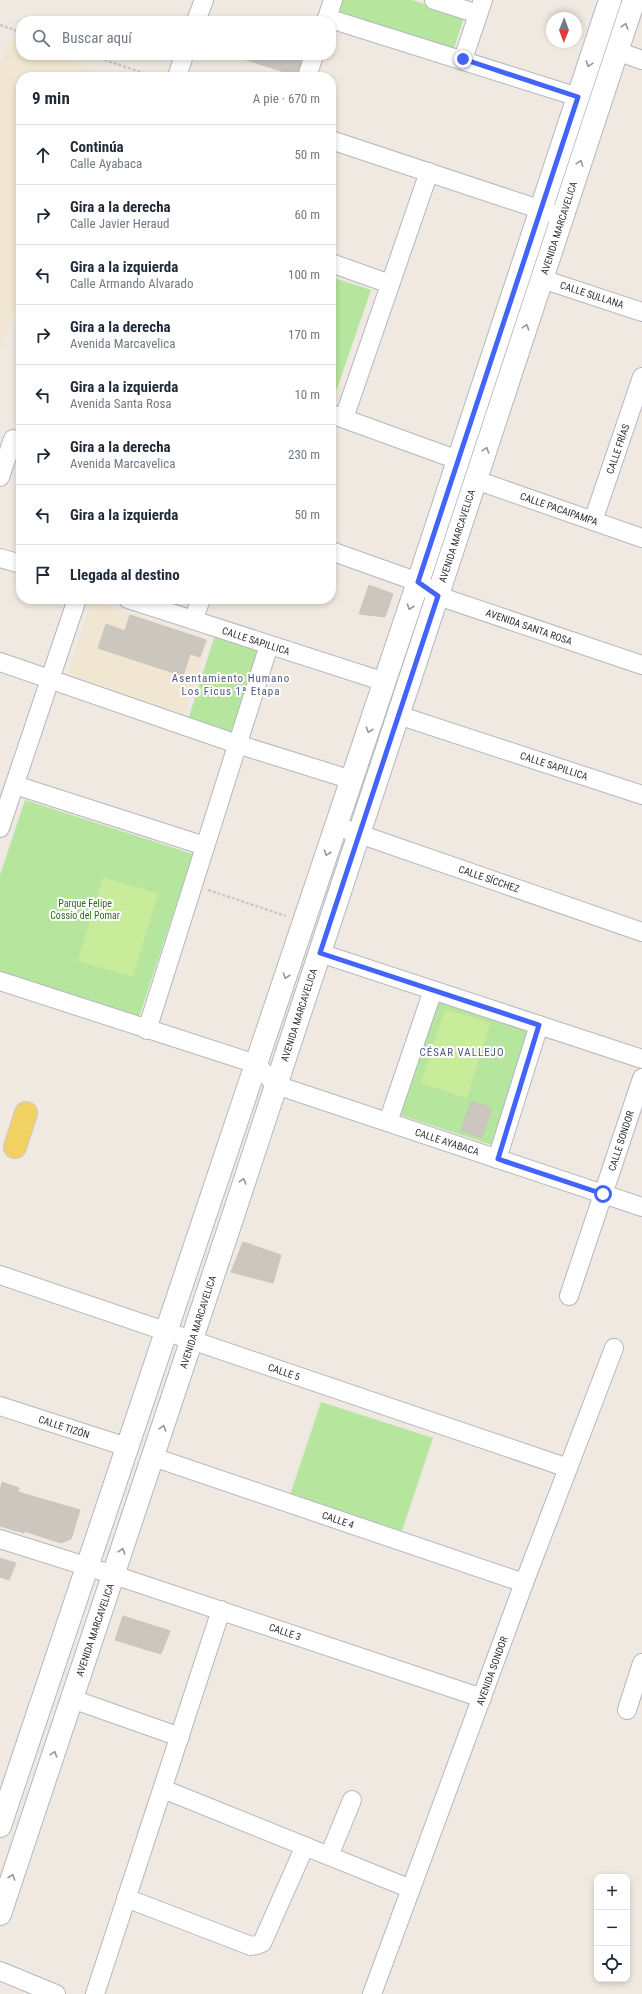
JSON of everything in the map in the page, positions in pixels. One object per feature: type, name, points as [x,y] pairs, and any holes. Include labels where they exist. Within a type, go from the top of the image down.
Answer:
[{"type":"main road","points":[[15,1147],[26,1113]]},
{"type":"street","points":[[198,16],[204,0]]},
{"type":"street","points":[[328,16],[333,0]]},
{"type":"street","points":[[434,0],[480,7],[463,59]]},
{"type":"street","points":[[0,1826],[385,682],[610,0]]},
{"type":"street","name":"AVENIDA MARCAVELICA","points":[[0,1914],[192,1341],[634,0]]},
{"type":"street","points":[[336,22],[463,59],[578,97]]},
{"type":"street","points":[[617,51],[642,60]]},
{"type":"street","points":[[179,72],[182,60]]},
{"type":"street","points":[[309,72],[312,60]]},
{"type":"street","points":[[336,142],[563,216]]},
{"type":"street","points":[[429,172],[390,284],[337,416],[458,460]]},
{"type":"street","points":[[336,266],[390,284]]},
{"type":"street","name":"CALLE SULLANA","points":[[542,279],[642,312]]},
{"type":"street","name":"CALLE FRÍAS","points":[[594,521],[642,377]]},
{"type":"street","points":[[0,477],[11,439]]},
{"type":"street","name":"CALLE PACAIPAMPA","points":[[476,480],[642,538]]},
{"type":"street","name":"AVENIDA SANTA ROSA","points":[[336,553],[418,582],[438,596],[642,665]]},
{"type":"street","points":[[0,558],[16,563]]},
{"type":"street","points":[[0,828],[75,604]]},
{"type":"street","name":"CALLE SAPILLICA","points":[[143,604],[385,682]]},
{"type":"street","points":[[193,620],[199,604]]},
{"type":"street","points":[[147,1030],[269,645]]},
{"type":"street","points":[[0,662],[237,744],[352,780]]},
{"type":"street","name":"CALLE SAPILLICA","points":[[398,716],[642,795]]},
{"type":"street","points":[[15,785],[205,846]]},
{"type":"street","name":"CALLE SÍCCHEZ","points":[[336,826],[642,932]]},
{"type":"street","points":[[320,953],[642,1059]]},
{"type":"street","points":[[0,981],[147,1030],[256,1064],[276,1085]]},
{"type":"street","points":[[388,1122],[433,990]]},
{"type":"street","points":[[498,1159],[539,1025]]},
{"type":"street","name":"CALLE SONDOR","points":[[569,1296],[642,1078]]},
{"type":"street","name":"CALLE AYABACA","points":[[276,1085],[642,1207]]},
{"type":"street","name":"CALLE 5","points":[[0,1275],[568,1468]]},
{"type":"street","name":"AVENIDA SONDOR","points":[[372,1994],[524,1583],[614,1348]]},
{"type":"street","name":"CALLE TIZÓN","points":[[0,1406],[127,1447]]},
{"type":"street","name":"CALLE 4","points":[[153,1457],[524,1583]]},
{"type":"street","points":[[0,1539],[87,1567]]},
{"type":"street","name":"CALLE 3","points":[[87,1567],[221,1610],[482,1698]]},
{"type":"street","points":[[95,1994],[221,1610]]},
{"type":"street","points":[[627,1710],[642,1663]]},
{"type":"street","points":[[72,1699],[180,1737]]},
{"type":"street","points":[[14,1784],[41,1793]]},
{"type":"street","points":[[163,1789],[411,1889]]},
{"type":"street","points":[[329,1856],[352,1800]]},
{"type":"street","points":[[126,1898],[252,1946],[257,1946],[262,1943],[305,1846]]},
{"type":"street","points":[[0,1971],[56,1994]]},
{"type":"path","points":[[0,25],[16,30]]},
{"type":"path","points":[[105,60],[140,72]]},
{"type":"path","points":[[193,885],[304,921]]},
{"type":"shaded area","points":[[9,41],[16,43],[16,60],[66,60],[98,71],[16,72],[16,305],[0,351],[0,66]]},
{"type":"shaded area","points":[[91,604],[101,604],[208,639],[183,715],[67,678]]},
{"type":"green space","points":[[343,0],[412,0],[464,17],[453,52],[339,15]]},
{"type":"green space","points":[[336,279],[371,290],[336,391]]},
{"type":"green space","points":[[215,635],[268,652],[236,742],[186,726]]},
{"type":"green space","name":"Parque Felipe Cossío del Pomar","points":[[25,800],[193,854],[139,1017],[0,972],[0,875]]},
{"type":"green space","points":[[103,877],[158,894],[133,977],[78,961]]},
{"type":"green space","points":[[435,996],[530,1026],[492,1145],[397,1114]]},
{"type":"green space","points":[[445,1009],[490,1023],[467,1098],[421,1083]]},
{"type":"green space","points":[[321,1402],[433,1438],[402,1531],[290,1495]]},
{"type":"building","points":[[246,60],[302,60],[298,72],[284,72]]},
{"type":"building","points":[[369,585],[393,594],[385,617],[359,614]]},
{"type":"building","points":[[130,615],[206,640],[200,657],[190,654],[183,676],[98,648],[106,624],[125,631]]},
{"type":"building","points":[[471,1101],[492,1108],[482,1138],[461,1131]]},
{"type":"building","points":[[243,1242],[281,1255],[273,1283],[231,1272]]},
{"type":"building","points":[[2,1482],[19,1488],[18,1492],[80,1510],[71,1539],[61,1543],[24,1531],[24,1533],[0,1526],[0,1490]]},
{"type":"building","points":[[0,1558],[16,1563],[9,1580],[0,1577]]},
{"type":"building","points":[[123,1616],[170,1631],[161,1654],[115,1640]]},
{"type":"district","name":"Asentamiento Humano Los Ficus 1ª Etapa","points":[[231,684]]},
{"type":"district","name":"CÉSAR VALLEJO","points":[[462,1052]]},
{"type":"route","points":[[463,59],[578,97],[418,582],[438,596],[320,953],[539,1025],[498,1159],[603,1194]]}]
